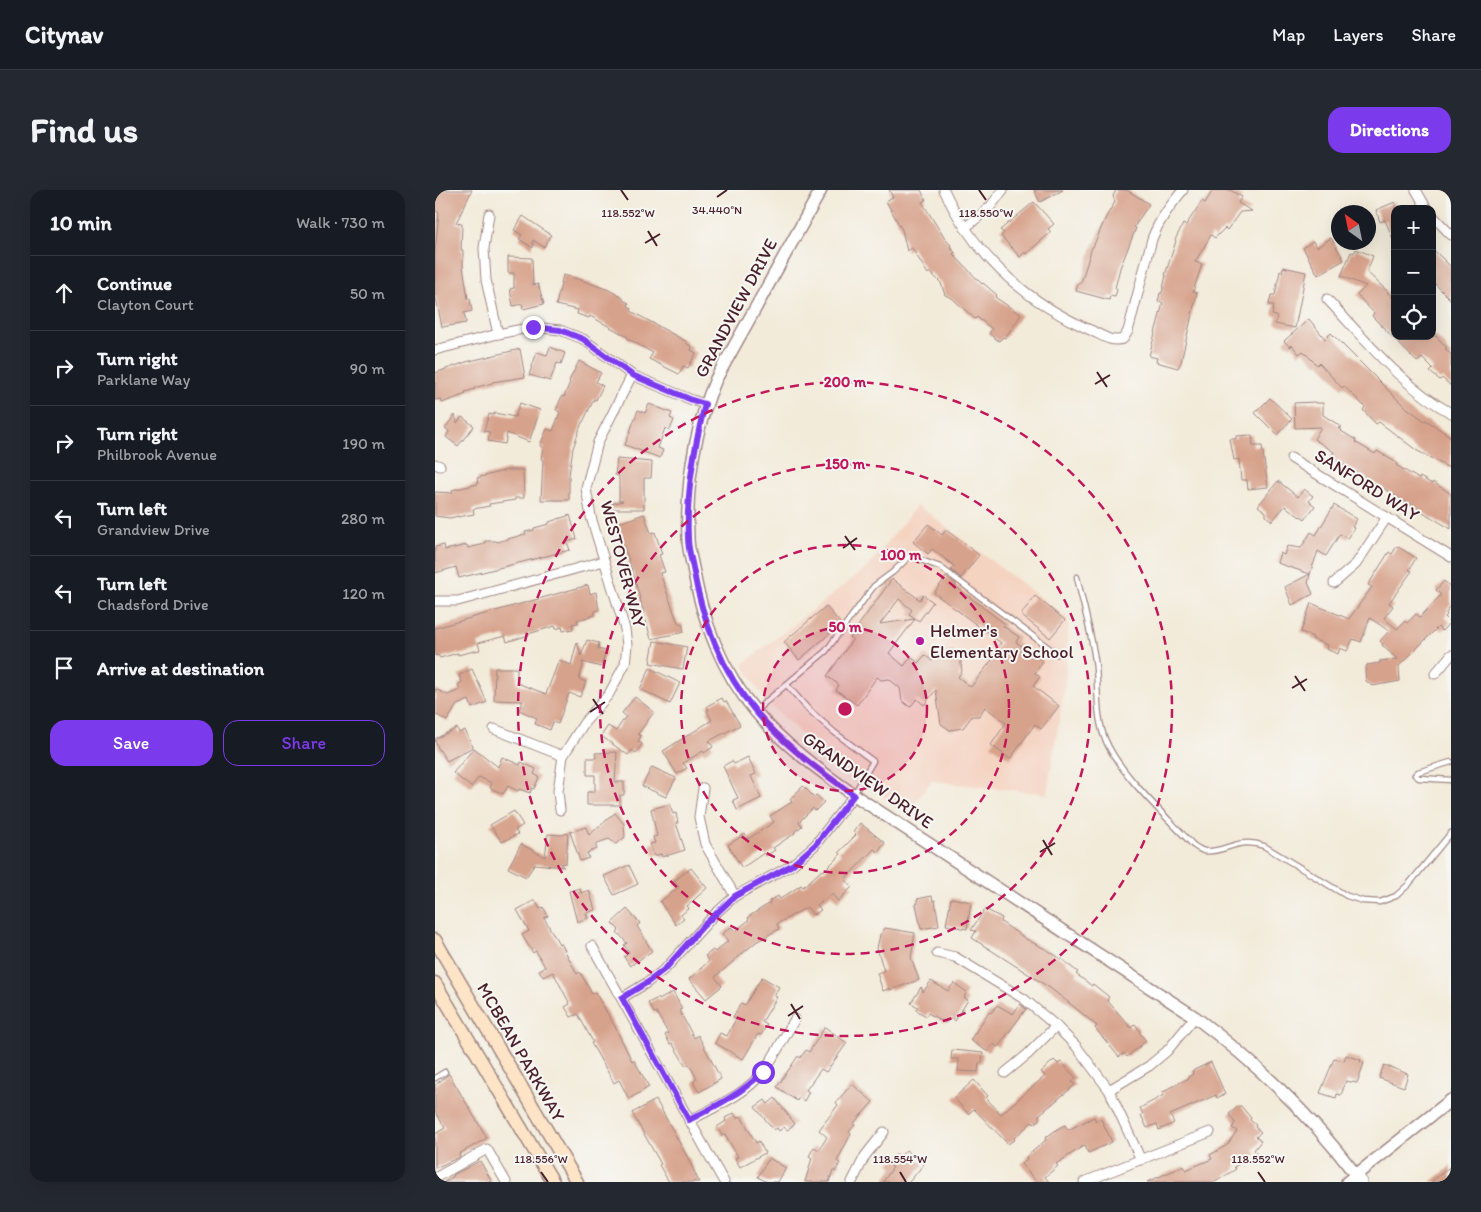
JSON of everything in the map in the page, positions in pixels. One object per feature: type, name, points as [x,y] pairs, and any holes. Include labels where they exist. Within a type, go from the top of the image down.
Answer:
[{"type":"main road","name":"MCBEAN PARKWAY","points":[[435,940],[577,1182]]},
{"type":"main road","points":[[435,983],[553,1182]]},
{"type":"street","name":"GRANDVIEW DRIVE","points":[[821,190],[716,379],[705,404],[693,456],[688,499],[688,540],[696,586],[706,622],[734,680],[755,711],[787,744],[818,770],[1195,1017],[1241,1053],[1282,1090],[1313,1124],[1355,1180]]},
{"type":"street","points":[[945,190],[965,228],[986,255],[1011,280],[1040,303],[1061,316],[1114,341],[1123,339],[1128,331],[1158,224],[1166,210],[1183,190]]},
{"type":"street","points":[[965,228],[990,207],[1003,190]]},
{"type":"street","points":[[1416,190],[1425,205]]},
{"type":"street","points":[[489,214],[485,248],[487,280],[498,334]]},
{"type":"street","points":[[1436,219],[1451,235]]},
{"type":"street","points":[[1327,299],[1393,369],[1420,392],[1451,413]]},
{"type":"street","points":[[435,350],[533,327],[560,330],[583,339],[632,375],[705,404]]},
{"type":"street","name":"WESTOVER WAY","points":[[560,810],[558,791],[563,756],[584,722],[609,694],[625,664],[627,645],[625,629],[591,517],[586,488],[598,442],[632,375]]},
{"type":"street","name":"SANFORD WAY","points":[[1291,458],[1451,557]]},
{"type":"street","points":[[1334,583],[1356,564],[1387,517]]},
{"type":"street","points":[[435,601],[458,601],[604,561]]},
{"type":"street","points":[[1435,674],[1451,655]]},
{"type":"street","points":[[494,729],[563,756]]},
{"type":"street","points":[[703,788],[699,817],[705,844],[735,896]]},
{"type":"street","points":[[622,998],[666,968],[703,926],[735,896],[792,865],[815,845],[854,795]]},
{"type":"street","points":[[592,946],[725,1182]]},
{"type":"street","points":[[937,953],[955,957],[1024,1000],[1056,1026],[1076,1046],[1109,1090],[1141,1160]]},
{"type":"street","points":[[1109,1090],[1149,1066],[1167,1052],[1195,1017]]},
{"type":"street","points":[[689,1120],[735,1096],[749,1086],[763,1072],[795,1019]]},
{"type":"street","points":[[1005,1074],[1029,1054],[1056,1026]]},
{"type":"street","points":[[1355,1180],[1451,1100]]},
{"type":"street","points":[[852,1182],[865,1156],[884,1132]]},
{"type":"street","points":[[1084,1182],[1210,1132]]},
{"type":"street","points":[[435,1178],[487,1148],[506,1182]]},
{"type":"lane","points":[[755,711],[826,651],[874,586],[910,556],[940,567],[1057,654]]},
{"type":"lane","points":[[1077,577],[1095,660],[1100,718],[1104,738],[1114,757],[1129,776],[1193,845],[1203,851],[1254,842],[1264,846],[1347,896],[1363,901],[1379,902],[1396,896],[1409,884],[1451,833]]},
{"type":"lane","points":[[787,685],[808,709],[834,732],[873,761],[854,795]]},
{"type":"lane","points":[[1451,762],[1418,772],[1415,775],[1419,778],[1451,780]]},
{"type":"lane","points":[[435,1078],[445,1072]]},
{"type":"shaded area","name":"Helmer's Elementary School","points":[[917,505],[1069,619],[1065,685],[1047,794],[931,781],[908,814],[823,755],[773,707],[759,690],[743,664],[869,566]]},
{"type":"building","points":[[441,190],[472,190],[456,223],[462,224],[461,250],[463,250],[463,266],[468,299],[470,299],[472,311],[464,313],[466,323],[442,327],[435,293],[435,251],[439,213],[435,210],[435,202]]},
{"type":"building","points":[[889,190],[921,190],[926,200],[922,202],[945,239],[951,245],[955,253],[953,254],[982,284],[997,295],[995,297],[1021,315],[1005,338],[1003,337],[999,341],[989,334],[992,329],[977,317],[975,319],[952,298],[945,295],[941,283],[930,272],[928,274],[912,248],[907,251],[902,230],[886,201],[893,197]]},
{"type":"building","points":[[1034,190],[1063,190],[1040,202]]},
{"type":"building","points":[[1116,190],[1127,190],[1149,204],[1134,227],[1136,228],[1120,268],[1115,288],[1117,289],[1115,297],[1110,296],[1109,300],[1076,291],[1078,283],[1081,283],[1092,247],[1115,202],[1113,196]]},
{"type":"building","points":[[1213,190],[1230,190],[1242,197],[1238,203],[1252,211],[1240,212],[1227,230],[1225,228],[1215,238],[1211,235],[1195,262],[1202,264],[1193,292],[1197,293],[1178,368],[1156,362],[1157,358],[1149,356],[1163,303],[1158,302],[1175,240],[1183,224],[1186,225],[1202,201],[1205,203]]},
{"type":"building","points":[[1034,202],[1054,224],[1048,229],[1051,232],[1020,257],[1001,236],[1004,233],[1000,230]]},
{"type":"building","points":[[1395,202],[1395,205],[1391,205],[1391,235],[1385,220],[1380,222],[1376,210]]},
{"type":"building","points":[[523,216],[551,235],[544,247],[533,240],[533,248],[519,239],[522,235],[514,230]]},
{"type":"building","points":[[1331,238],[1331,250],[1338,250],[1344,260],[1318,275],[1303,248],[1313,241],[1317,247]]},
{"type":"building","points":[[1356,250],[1358,250],[1373,256],[1367,272],[1391,296],[1391,335],[1372,316],[1374,313],[1357,295],[1366,286],[1341,276],[1351,252],[1354,253]]},
{"type":"building","points":[[1436,252],[1451,267],[1451,300],[1436,285]]},
{"type":"building","points":[[508,257],[532,258],[533,285],[538,284],[544,304],[523,309],[522,304],[513,306],[510,289],[514,288],[514,273],[508,273]]},
{"type":"building","points":[[1283,267],[1306,272],[1295,328],[1275,324],[1277,316],[1272,315],[1274,305],[1269,305],[1271,295],[1275,295],[1280,271],[1282,272]]},
{"type":"building","points":[[563,275],[609,290],[629,303],[628,306],[632,308],[631,311],[687,342],[692,347],[691,350],[696,353],[688,368],[683,366],[679,374],[649,359],[653,353],[628,337],[590,316],[589,318],[577,314],[578,310],[556,305]]},
{"type":"building","points":[[1309,319],[1325,339],[1331,333],[1404,406],[1451,437],[1451,469],[1416,450],[1379,422],[1376,424],[1363,410],[1365,407],[1344,386],[1342,388],[1319,363],[1317,365],[1303,351],[1299,354],[1292,345],[1290,347],[1284,341]]},
{"type":"building","points":[[1436,336],[1451,354],[1451,386],[1442,378],[1440,380],[1430,372],[1433,369],[1422,358],[1417,362],[1395,340],[1436,340]]},
{"type":"building","points":[[550,347],[565,353],[561,364],[557,363],[550,381],[529,375],[537,352],[547,355]]},
{"type":"building","points":[[520,349],[525,377],[492,382],[442,403],[441,399],[435,400],[435,373],[466,362]]},
{"type":"building","points":[[579,361],[601,373],[596,382],[603,386],[582,422],[573,448],[569,475],[569,500],[541,500],[543,460],[541,459],[543,447],[540,446],[547,429],[553,431],[560,412],[556,410],[562,396],[564,397],[569,381]]},
{"type":"building","points":[[1270,398],[1292,419],[1277,435],[1255,413]]},
{"type":"building","points":[[520,403],[540,410],[529,442],[507,433],[505,444],[488,441],[490,432],[484,431],[489,414],[494,415],[494,413],[515,417]]},
{"type":"building","points":[[1294,403],[1323,403],[1323,415],[1342,427],[1338,428],[1356,440],[1355,442],[1375,454],[1377,451],[1419,479],[1420,477],[1432,484],[1433,482],[1451,494],[1451,529],[1331,457],[1334,452],[1314,439],[1321,427],[1295,428]]},
{"type":"building","points":[[649,404],[672,413],[670,418],[674,420],[670,430],[665,428],[658,448],[663,450],[660,458],[625,445],[638,410],[645,413]]},
{"type":"building","points":[[455,415],[457,423],[462,417],[474,426],[458,446],[446,437],[449,431],[445,428]]},
{"type":"building","points":[[1252,435],[1253,446],[1262,446],[1268,487],[1248,489],[1247,480],[1241,480],[1239,459],[1234,460],[1230,439],[1236,439],[1236,436]]},
{"type":"building","points":[[617,459],[652,462],[651,478],[644,478],[644,509],[603,509],[603,506],[623,501],[619,501],[619,476],[615,475]]},
{"type":"building","points":[[507,470],[523,470],[524,498],[515,498],[515,500],[489,504],[490,506],[473,509],[474,514],[450,518],[435,516],[435,492],[453,493],[452,490],[478,484],[477,478]]},
{"type":"building","points":[[1278,481],[1298,497],[1304,489],[1313,496],[1309,501],[1315,506],[1305,519],[1285,506],[1272,521],[1266,516],[1266,512],[1258,506]]},
{"type":"building","points":[[1334,505],[1357,519],[1348,539],[1340,534],[1326,556],[1318,551],[1310,574],[1277,563],[1280,553],[1284,555],[1287,546],[1301,548],[1311,532],[1316,535]]},
{"type":"building","points":[[644,514],[651,533],[655,532],[662,554],[659,555],[665,572],[660,573],[676,618],[679,624],[682,623],[684,632],[651,639],[633,573],[616,524]]},
{"type":"building","points":[[570,515],[577,539],[567,542],[570,550],[459,578],[456,567],[435,573],[435,547],[444,545],[445,550],[467,545],[468,548],[485,544],[485,541],[497,542],[526,534],[525,532],[534,530],[534,528]]},
{"type":"building","points":[[928,524],[942,535],[946,530],[979,555],[961,578],[951,570],[954,566],[932,549],[928,554],[913,542]]},
{"type":"building","points":[[1397,546],[1416,558],[1409,570],[1412,571],[1389,603],[1393,606],[1384,618],[1397,629],[1416,614],[1420,617],[1441,595],[1436,590],[1444,581],[1451,587],[1451,605],[1447,609],[1445,617],[1450,622],[1442,631],[1438,627],[1399,666],[1400,681],[1372,686],[1366,681],[1365,671],[1367,665],[1397,659],[1380,641],[1389,631],[1370,618],[1361,642],[1353,639],[1347,651],[1340,648],[1338,654],[1326,649],[1327,645],[1301,632],[1311,603],[1349,619],[1372,587],[1368,585],[1389,552],[1392,554]]},
{"type":"building","points":[[1310,574],[1308,583],[1313,594],[1292,605],[1285,587]]},
{"type":"building","points":[[946,577],[1005,624],[1003,626],[1019,637],[1016,642],[1043,661],[1035,673],[1040,677],[1033,686],[1059,706],[1041,729],[1035,724],[1010,759],[991,745],[1006,723],[985,707],[979,716],[972,716],[963,728],[950,730],[941,724],[936,690],[924,705],[917,699],[910,707],[902,701],[900,688],[889,679],[881,680],[877,677],[857,705],[836,690],[839,685],[827,676],[853,639],[850,637],[892,579],[920,600],[923,595],[933,602],[919,621],[909,614],[912,610],[899,599],[880,624],[915,619],[889,653],[904,666],[911,657],[918,663],[925,655],[932,661],[938,654],[952,651],[960,657],[962,671],[958,677],[971,687],[998,652],[996,649],[1001,643],[934,593]]},
{"type":"building","points":[[588,585],[590,594],[596,592],[599,610],[595,611],[595,615],[577,620],[578,623],[572,624],[573,629],[563,631],[562,627],[556,629],[555,626],[507,642],[505,636],[478,643],[480,650],[440,658],[438,655],[435,656],[435,628]]},
{"type":"building","points":[[1035,596],[1065,620],[1050,638],[1022,616],[1022,613]]},
{"type":"building","points":[[826,606],[841,624],[799,660],[784,642]]},
{"type":"building","points":[[587,640],[599,643],[598,649],[606,651],[601,667],[582,662],[583,666],[579,679],[586,682],[580,697],[569,693],[558,724],[553,722],[550,730],[535,724],[537,718],[519,710],[523,701],[494,700],[495,668],[517,668],[517,683],[546,694],[559,660],[571,665],[577,642],[581,656]]},
{"type":"building","points":[[654,641],[687,647],[683,669],[650,663]]},
{"type":"building","points":[[650,668],[680,683],[670,704],[640,689]]},
{"type":"building","points":[[472,669],[487,702],[472,708],[469,700],[457,705],[447,721],[435,714],[435,689],[448,695],[460,690],[458,685],[462,682],[459,675]]},
{"type":"building","points":[[635,697],[654,712],[638,734],[641,736],[638,741],[642,744],[636,753],[632,750],[628,755],[601,736],[608,726],[616,731],[626,716],[622,713]]},
{"type":"building","points":[[722,698],[724,702],[726,701],[740,725],[709,741],[713,747],[683,763],[687,768],[677,774],[663,751],[712,720],[707,711],[709,710],[707,706]]},
{"type":"building","points":[[457,728],[459,733],[465,730],[473,747],[447,761],[438,748],[435,739]]},
{"type":"building","points":[[474,748],[498,767],[502,757],[520,765],[521,762],[536,769],[534,774],[539,777],[534,789],[532,788],[530,793],[519,789],[518,791],[508,786],[503,794],[490,788],[492,783],[479,777],[471,787],[453,773]]},
{"type":"building","points":[[617,752],[615,782],[624,782],[624,795],[620,795],[620,805],[587,805],[587,792],[595,792],[595,775],[587,775],[587,758],[596,758],[595,753]]},
{"type":"building","points":[[748,757],[756,774],[751,776],[761,798],[737,810],[733,800],[738,798],[723,766],[732,761],[734,764]]},
{"type":"building","points":[[652,767],[676,778],[666,797],[642,786]]},
{"type":"building","points":[[803,786],[814,797],[816,795],[824,802],[815,811],[813,808],[799,822],[802,826],[773,848],[775,850],[766,856],[764,853],[742,868],[728,845],[745,834],[748,839],[774,822],[770,816],[792,802],[790,799]]},
{"type":"building","points":[[670,804],[673,814],[676,813],[678,823],[676,823],[685,850],[662,857],[661,854],[654,856],[650,844],[655,843],[653,837],[657,836],[651,809]]},
{"type":"building","points":[[514,811],[523,825],[515,830],[518,834],[502,842],[490,825]]},
{"type":"building","points":[[615,813],[624,824],[625,837],[616,844],[609,839],[595,844],[597,849],[587,853],[589,858],[580,861],[570,832],[586,827],[589,835]]},
{"type":"building","points":[[860,823],[885,843],[878,852],[874,849],[845,879],[852,887],[838,901],[832,894],[817,905],[821,910],[813,915],[807,907],[777,924],[779,929],[756,942],[715,977],[722,986],[706,999],[689,979],[709,961],[705,956],[713,950],[715,952],[728,941],[722,934],[731,927],[735,931],[749,920],[748,917],[770,903],[769,901],[778,896],[780,899],[801,885],[803,887],[822,870],[824,871],[856,835],[853,832]]},
{"type":"building","points":[[568,833],[566,863],[560,864],[564,867],[535,864],[526,877],[508,868],[521,844],[545,857],[548,834],[562,835]]},
{"type":"building","points":[[629,865],[638,884],[614,895],[604,876]]},
{"type":"building","points":[[691,868],[707,888],[687,906],[689,908],[681,915],[684,918],[676,925],[660,902],[679,887],[674,881]]},
{"type":"building","points":[[580,888],[581,893],[589,890],[595,910],[586,913],[588,918],[577,922],[569,891]]},
{"type":"building","points":[[932,896],[933,901],[935,900],[939,926],[921,929],[916,904],[918,903],[917,899]]},
{"type":"building","points":[[951,898],[971,902],[967,929],[946,925]]},
{"type":"building","points":[[535,900],[540,909],[543,907],[548,916],[544,918],[559,944],[561,943],[577,974],[580,972],[592,994],[595,992],[632,1061],[634,1060],[649,1087],[629,1099],[619,1080],[614,1083],[591,1043],[593,1042],[578,1014],[571,1017],[565,1007],[570,1004],[553,972],[543,977],[539,970],[545,967],[536,951],[533,953],[522,935],[529,931],[517,910]]},
{"type":"building","points":[[627,909],[640,923],[637,926],[652,951],[630,966],[624,957],[629,953],[624,945],[627,943],[612,923]]},
{"type":"building","points":[[985,909],[1002,918],[1001,922],[1026,939],[1066,962],[1078,972],[1076,974],[1092,986],[1093,984],[1109,997],[1107,1000],[1131,1028],[1135,1024],[1146,1041],[1127,1057],[1124,1053],[1119,1057],[1095,1028],[1097,1026],[1073,1006],[1050,988],[972,938],[976,931],[971,930]]},
{"type":"building","points":[[885,928],[915,933],[911,958],[919,980],[883,991],[877,973],[884,971],[877,948],[880,935]]},
{"type":"building","points":[[762,977],[779,987],[774,996],[777,997],[762,1022],[767,1025],[761,1035],[758,1034],[743,1059],[715,1043],[720,1033],[727,1036],[736,1019],[733,1017],[741,1003],[745,1005]]},
{"type":"building","points":[[931,981],[948,991],[954,983],[967,992],[964,997],[968,1000],[955,1021],[952,1018],[945,1023],[928,1013],[926,1016],[916,1010],[918,1007],[911,1003],[921,987],[923,992]]},
{"type":"building","points":[[673,992],[682,1009],[679,1010],[694,1038],[698,1035],[721,1079],[699,1092],[694,1084],[694,1081],[697,1079],[689,1064],[686,1066],[672,1043],[670,1044],[665,1035],[668,1033],[656,1012],[654,1013],[648,1003],[658,998],[659,1000]]},
{"type":"building","points":[[1020,1004],[1026,1009],[998,1047],[993,1044],[988,1052],[970,1040],[989,1012],[991,1013],[997,1005],[1013,1014]]},
{"type":"building","points":[[825,1027],[847,1043],[826,1072],[821,1069],[806,1090],[809,1092],[804,1101],[799,1097],[797,1101],[777,1087],[798,1056],[800,1058],[806,1050],[809,1052]]},
{"type":"building","points":[[952,1050],[983,1053],[982,1063],[979,1063],[978,1072],[958,1071],[959,1059],[951,1059]]},
{"type":"building","points":[[1346,1055],[1361,1060],[1360,1062],[1364,1063],[1357,1083],[1346,1081],[1341,1095],[1337,1094],[1336,1098],[1320,1093],[1334,1059],[1344,1061]]},
{"type":"building","points":[[1054,1060],[1058,1064],[1061,1062],[1076,1078],[1072,1082],[1075,1085],[1039,1115],[1039,1120],[1034,1124],[1032,1122],[1008,1144],[974,1109],[968,1114],[954,1098],[974,1080],[988,1096],[986,1098],[1001,1114],[1045,1076],[1041,1072]]},
{"type":"building","points":[[1211,1062],[1225,1094],[1217,1098],[1216,1095],[1170,1115],[1174,1123],[1159,1130],[1157,1124],[1147,1128],[1140,1108],[1164,1095],[1162,1092],[1189,1078],[1193,1074],[1192,1071]]},
{"type":"building","points":[[1384,1065],[1408,1074],[1404,1087],[1379,1078]]},
{"type":"building","points":[[449,1074],[487,1138],[459,1154],[460,1157],[435,1168],[435,1134],[445,1128],[435,1111],[435,1085]]},
{"type":"building","points":[[852,1084],[873,1102],[853,1124],[855,1125],[849,1132],[851,1134],[837,1161],[840,1163],[835,1172],[833,1170],[829,1182],[805,1182],[812,1158],[809,1156],[814,1147],[819,1150],[827,1137],[819,1130],[838,1105],[836,1103],[838,1100]]},
{"type":"building","points":[[775,1098],[795,1124],[787,1130],[784,1127],[779,1131],[777,1128],[774,1130],[755,1107],[765,1100],[768,1104]]},
{"type":"building","points":[[656,1100],[699,1182],[669,1182],[659,1165],[661,1164],[632,1113]]},
{"type":"building","points":[[1241,1106],[1251,1118],[1250,1120],[1256,1125],[1255,1127],[1261,1132],[1256,1137],[1261,1141],[1254,1150],[1257,1153],[1250,1161],[1247,1159],[1234,1167],[1236,1169],[1215,1182],[1147,1182],[1184,1166],[1186,1170],[1212,1159],[1210,1155],[1227,1145],[1237,1131],[1232,1128],[1235,1123],[1229,1114]]},
{"type":"building","points":[[734,1113],[737,1118],[741,1116],[756,1143],[759,1141],[765,1153],[740,1167],[735,1158],[738,1157],[725,1134],[722,1136],[717,1127],[726,1121],[725,1118]]},
{"type":"building","points":[[1094,1117],[1096,1121],[1101,1119],[1112,1142],[1088,1153],[1085,1145],[1056,1164],[1058,1166],[1045,1177],[1049,1182],[1037,1182],[1021,1164],[1027,1159],[1026,1157],[1046,1140],[1045,1138],[1059,1128],[1065,1125],[1068,1130]]},
{"type":"building","points":[[906,1150],[924,1164],[909,1182],[883,1182],[893,1167],[889,1164],[897,1155],[900,1157]]},
{"type":"building","points":[[769,1158],[786,1168],[778,1182],[767,1182],[758,1177]]},
{"type":"building","points":[[480,1161],[492,1182],[444,1182],[453,1175]]},
{"type":"building","points":[[1451,1166],[1451,1182],[1431,1182]]},
{"type":"place","name":"Helmer's Elementary School","points":[[920,641]]},
{"type":"route","points":[[533,327],[560,330],[583,339],[632,375],[705,404],[693,456],[688,499],[688,540],[696,586],[706,622],[734,680],[755,711],[787,744],[818,770],[854,795],[815,845],[792,865],[735,896],[703,926],[666,968],[622,998],[689,1120],[735,1096],[749,1086],[763,1072]]}]
